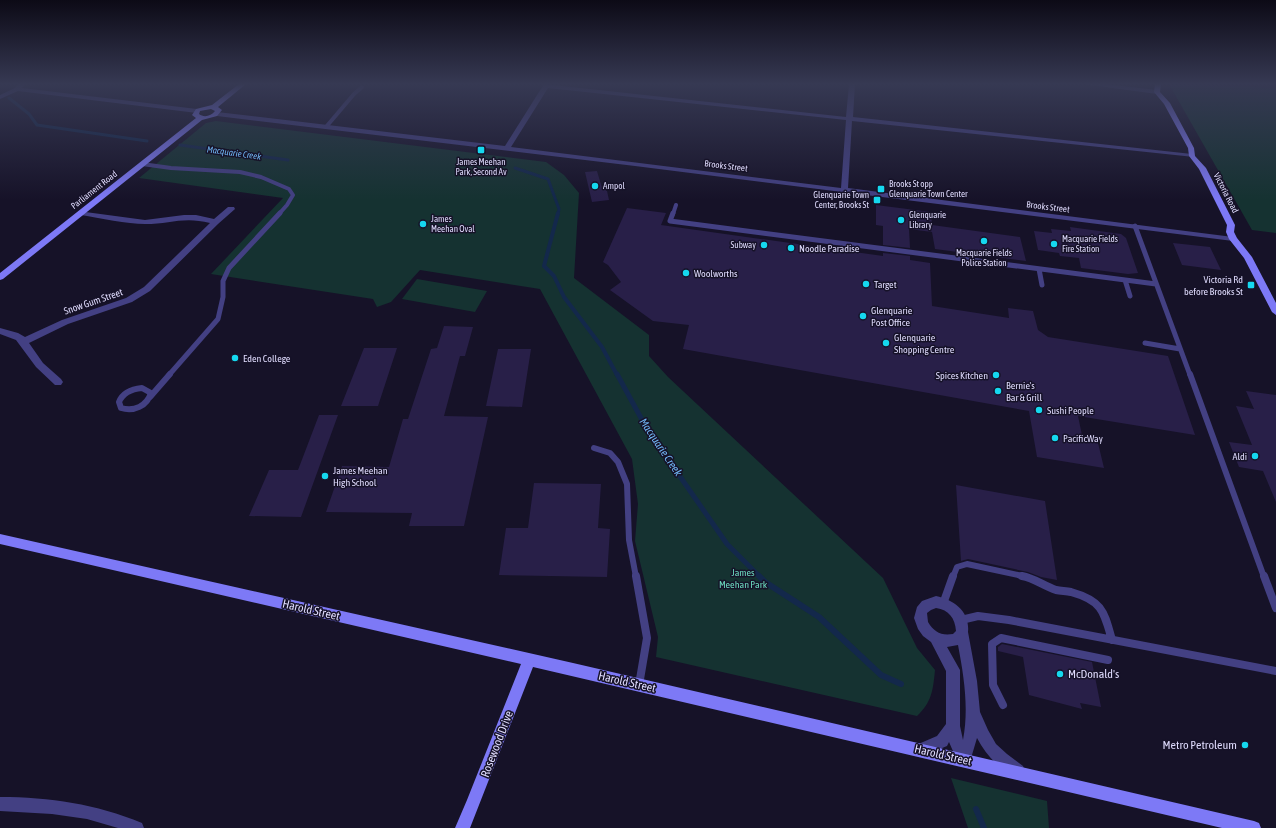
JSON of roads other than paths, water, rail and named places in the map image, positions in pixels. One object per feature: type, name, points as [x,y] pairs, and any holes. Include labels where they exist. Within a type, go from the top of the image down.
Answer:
[{"type":"street","name":"Parliament Road","points":[[0,277],[142,164],[189,123]]},
{"type":"street","name":"Brooks Street","points":[[298,123],[1233,239]]},
{"type":"street","points":[[507,148],[523,123]]},
{"type":"street","points":[[844,190],[849,123]]},
{"type":"street","points":[[883,123],[1192,156]]},
{"type":"street","name":"Victoria Road","points":[[1178,123],[1192,148],[1192,156],[1202,168],[1231,225],[1230,232],[1233,239],[1248,257],[1276,312]]},
{"type":"street","name":"Snow Gum Street","points":[[25,341],[65,322],[129,300],[147,289],[214,222],[231,209]]},
{"type":"street","points":[[81,212],[145,222],[184,217],[214,222]]},
{"type":"street","points":[[0,331],[11,333],[25,341],[38,363],[58,382]]},
{"type":"street","name":"Harold Street","points":[[0,539],[921,750],[1254,828]]},
{"type":"street","points":[[961,626],[958,638],[953,641],[943,642],[936,639],[924,629],[920,616],[922,610],[930,603],[944,604],[957,612],[961,626],[972,684],[972,734],[970,747],[964,760]]},
{"type":"street","points":[[936,639],[953,670],[953,726],[957,745],[964,760]]},
{"type":"street","name":"Rosewood Drive","points":[[465,827],[529,660]]},
{"type":"street","points":[[973,713],[983,738],[997,756],[1022,774]]},
{"type":"street","points":[[921,750],[942,741],[953,726]]},
{"type":"street","points":[[0,804],[23,804],[73,809],[126,823],[137,828]]},
{"type":"lane","points":[[326,127],[330,123]]},
{"type":"lane","points":[[142,164],[171,168],[240,172],[261,177],[289,189],[293,195],[287,205],[229,268],[223,281],[223,297],[218,319],[144,404],[135,409],[124,410],[119,406],[120,399],[132,390],[146,389],[150,393],[150,397]]},
{"type":"lane","points":[[676,204],[670,221],[1156,284]]},
{"type":"lane","points":[[1135,226],[1276,608]]},
{"type":"lane","points":[[1039,269],[1042,285]]},
{"type":"lane","points":[[1124,280],[1130,296]]},
{"type":"lane","points":[[1145,343],[1180,349]]},
{"type":"lane","points":[[594,448],[610,453],[618,462],[627,484],[629,540],[647,638],[638,685]]},
{"type":"lane","points":[[944,604],[957,567],[967,564],[1029,577],[1057,590],[1086,597],[1095,602],[1104,613],[1112,640]]},
{"type":"lane","points":[[961,626],[978,616],[1009,620],[1276,672]]},
{"type":"lane","points":[[1003,705],[994,685],[992,644],[1001,638],[1108,660]]},
{"type":"waterway","name":"Macquarie Creek","points":[[35,123],[37,125],[147,141]]},
{"type":"waterway","name":"Macquarie Creek","points":[[180,145],[288,160]]},
{"type":"waterway","name":"Macquarie Creek","points":[[515,168],[548,179],[559,209],[558,214]]},
{"type":"waterway","name":"Macquarie Creek","points":[[558,213],[544,266],[554,276],[564,297],[602,347],[617,375]]},
{"type":"waterway","name":"Macquarie Creek","points":[[617,374],[647,429],[727,544],[765,582],[819,617],[881,675],[901,684]]},
{"type":"waterway","name":"Macquarie Creek","points":[[976,809],[984,828]]},
{"type":"place","name":"James Meehan Park, Second Av","points":[[481,150]]},
{"type":"place","name":"Ampol","points":[[595,186]]},
{"type":"place","name":"Brooks St opp Glenquarie Town Center","points":[[881,189]]},
{"type":"place","name":"Glenquarie Town Center, Brooks St","points":[[877,200]]},
{"type":"place","name":"Glenquarie Library","points":[[901,220]]},
{"type":"place","name":"James Meehan Oval","points":[[423,224]]},
{"type":"place","name":"Macquarie Fields Police Station","points":[[984,241]]},
{"type":"place","name":"Macquarie Fields Fire Station","points":[[1054,244]]},
{"type":"place","name":"Subway","points":[[764,245]]},
{"type":"place","name":"Noodle Paradise","points":[[791,248]]},
{"type":"place","name":"Woolworths","points":[[686,273]]},
{"type":"place","name":"Target","points":[[866,284]]},
{"type":"place","name":"Victoria Rd before Brooks St","points":[[1251,285]]},
{"type":"place","name":"Glenquarie Post Office","points":[[863,316]]},
{"type":"place","name":"Glenquarie Shopping Centre","points":[[886,343]]},
{"type":"place","name":"Eden College","points":[[235,358]]},
{"type":"place","name":"Spices Kitchen","points":[[996,375]]},
{"type":"place","name":"Bernie's Bar & Grill","points":[[998,391]]},
{"type":"place","name":"Sushi People","points":[[1039,410]]},
{"type":"place","name":"PacificWay","points":[[1055,438]]},
{"type":"place","name":"Aldi","points":[[1255,456]]},
{"type":"place","name":"James Meehan High School","points":[[325,476]]},
{"type":"place","name":"McDonald's","points":[[1060,674]]},
{"type":"place","name":"Metro Petroleum","points":[[1245,745]]},
{"type":"park label","name":"James Meehan Park","points":[[743,578]]}]
